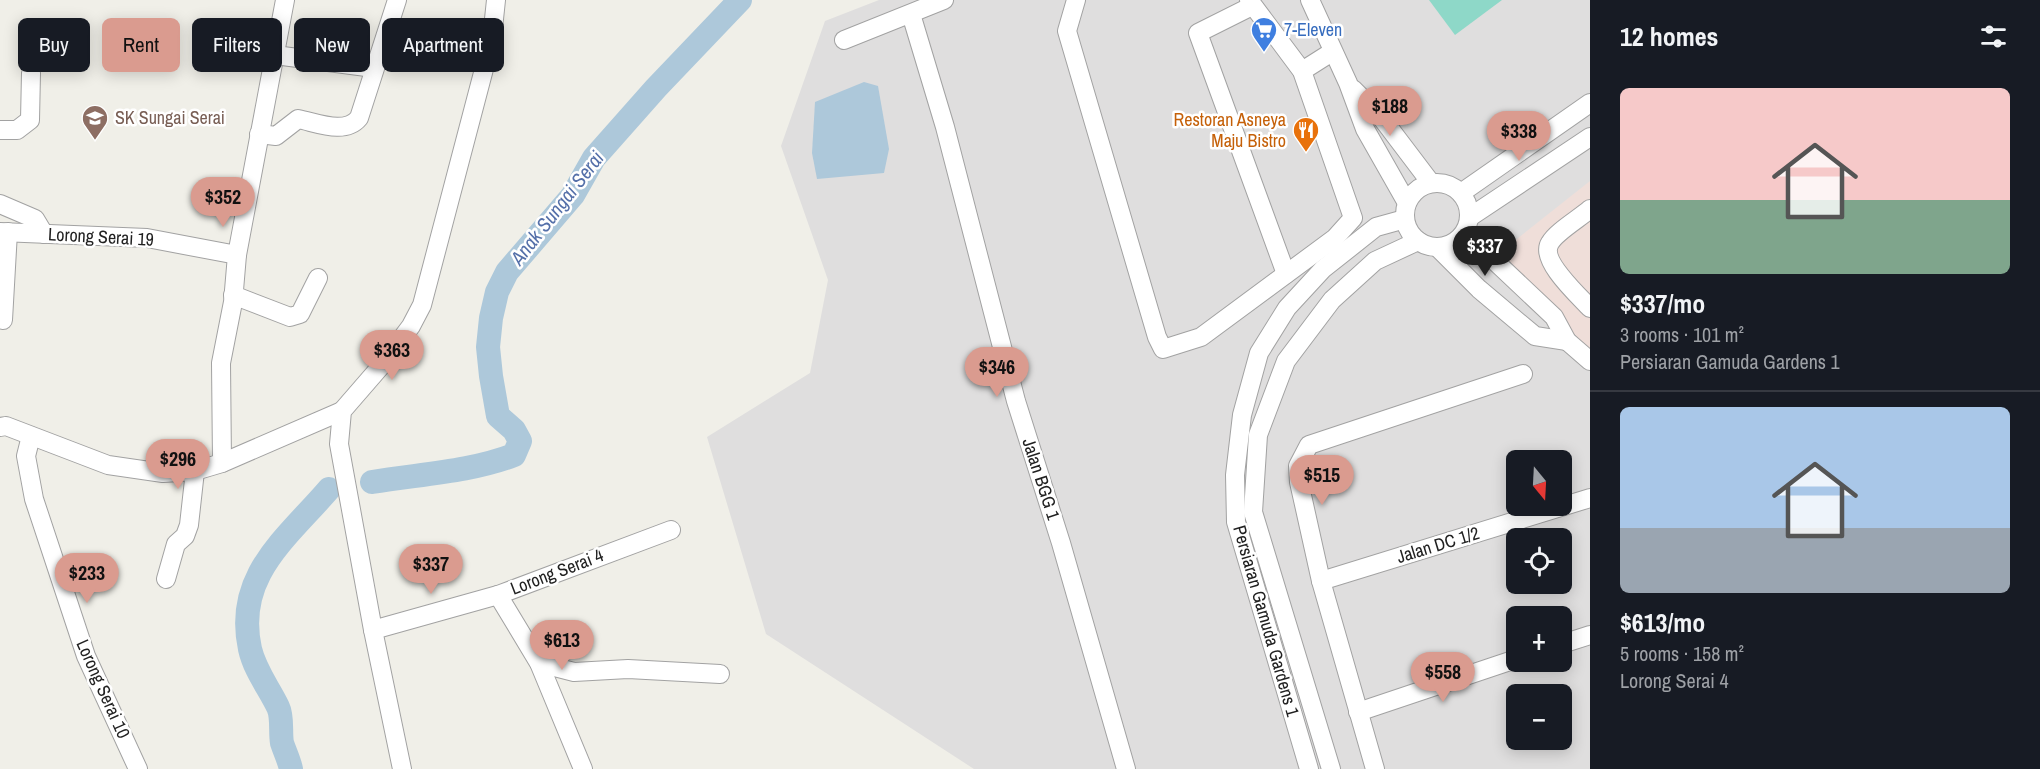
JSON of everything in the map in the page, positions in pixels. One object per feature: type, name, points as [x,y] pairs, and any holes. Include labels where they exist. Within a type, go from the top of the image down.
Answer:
[{"type":"street","points":[[282,18],[285,0]]},
{"type":"street","points":[[259,134],[276,136],[298,119],[343,128],[349,127],[359,118],[397,0]]},
{"type":"street","points":[[0,427],[6,426],[108,465],[163,473],[195,471],[222,463],[342,411],[381,366],[411,326],[422,304],[492,38],[496,0]]},
{"type":"street","points":[[844,40],[944,0]]},
{"type":"street","points":[[1076,0],[1067,31],[1126,237],[1157,337],[1163,349],[1201,337],[1335,238],[1353,218],[1302,71],[1250,3],[1198,33],[1286,274]]},
{"type":"street","points":[[1310,0],[1348,83],[1365,129],[1406,211],[1407,227],[1418,241],[1427,246],[1438,248],[1449,246],[1467,225],[1590,137]]},
{"type":"street","name":"Jalan BGG 1","points":[[911,15],[945,127],[1016,401],[1061,543],[1126,769]]},
{"type":"street","points":[[1302,71],[1332,52]]},
{"type":"street","points":[[282,56],[374,68]]},
{"type":"street","points":[[222,463],[221,363],[233,295],[237,255],[272,72]]},
{"type":"street","points":[[0,130],[17,130],[30,120],[31,73]]},
{"type":"street","points":[[1348,83],[1381,117],[1431,183]]},
{"type":"street","points":[[1461,193],[1590,103]]},
{"type":"street","points":[[1406,211],[1413,194],[1431,183],[1452,186],[1461,193],[1469,208],[1467,225]]},
{"type":"street","points":[[0,204],[35,219],[44,234]]},
{"type":"street","points":[[1590,209],[1550,243],[1546,253],[1550,263],[1590,308]]},
{"type":"street","name":"Persiaran Gamuda Gardens 1","points":[[1309,769],[1236,522],[1235,475],[1242,415],[1259,353],[1287,308],[1323,269],[1376,227],[1406,211]]},
{"type":"street","points":[[1467,225],[1554,317],[1567,341],[1590,361]]},
{"type":"street","points":[[3,320],[4,232]]},
{"type":"street","name":"Lorong Serai 19","points":[[4,232],[147,238],[237,255]]},
{"type":"street","name":"Persiaran Gamuda Gardens 1","points":[[1331,769],[1253,512],[1258,435],[1286,361],[1332,300],[1375,261],[1418,241]]},
{"type":"street","points":[[1438,248],[1479,289],[1536,336],[1567,341]]},
{"type":"street","points":[[233,295],[290,317],[296,317],[300,314],[318,278]]},
{"type":"street","points":[[1375,769],[1321,581],[1299,482],[1298,466],[1309,445],[1523,374]]},
{"type":"street","points":[[342,411],[339,444],[373,630],[402,769]]},
{"type":"street","name":"Lorong Serai 10","points":[[31,436],[26,456],[38,510],[86,656],[138,769]]},
{"type":"street","points":[[166,579],[176,544],[184,536],[189,525],[195,471]]},
{"type":"street","name":"Jalan DC 1/2","points":[[1321,581],[1590,498]]},
{"type":"street","name":"Lorong Serai 4","points":[[373,630],[498,595],[671,530]]},
{"type":"street","points":[[498,595],[539,663],[583,769]]},
{"type":"street","points":[[1572,641],[1590,635]]},
{"type":"street","points":[[1358,712],[1506,662]]},
{"type":"street","points":[[539,663],[574,672],[628,669],[720,674]]},
{"type":"shaded area","points":[[879,0],[1590,0],[1590,769],[974,769],[766,634],[707,437],[810,373],[828,280],[781,146],[825,21]]},
{"type":"shaded area","points":[[1429,0],[1502,0],[1455,35]]},
{"type":"shaded area","points":[[864,82],[878,86],[889,149],[884,173],[817,179],[812,153],[815,102]]},
{"type":"shaded area","points":[[1590,181],[1590,366],[1532,299],[1498,254]]},
{"type":"waterway","name":"Anak Sungai Serai","points":[[372,482],[462,469],[514,455],[520,441],[514,430],[498,416],[491,376],[488,347],[497,292],[507,272],[573,195],[594,158],[656,88],[740,0]]},
{"type":"waterway","name":"Anak Sungai Serai","points":[[291,769],[282,743],[280,711],[259,672],[250,649],[247,623],[250,600],[267,560],[329,489]]},
{"type":"place","name":"7-Eleven","points":[[1264,53]]},
{"type":"place","name":"SK Sungai Serai","points":[[95,141]]},
{"type":"place","name":"Restoran Asneya Maju Bistro","points":[[1306,153]]}]
